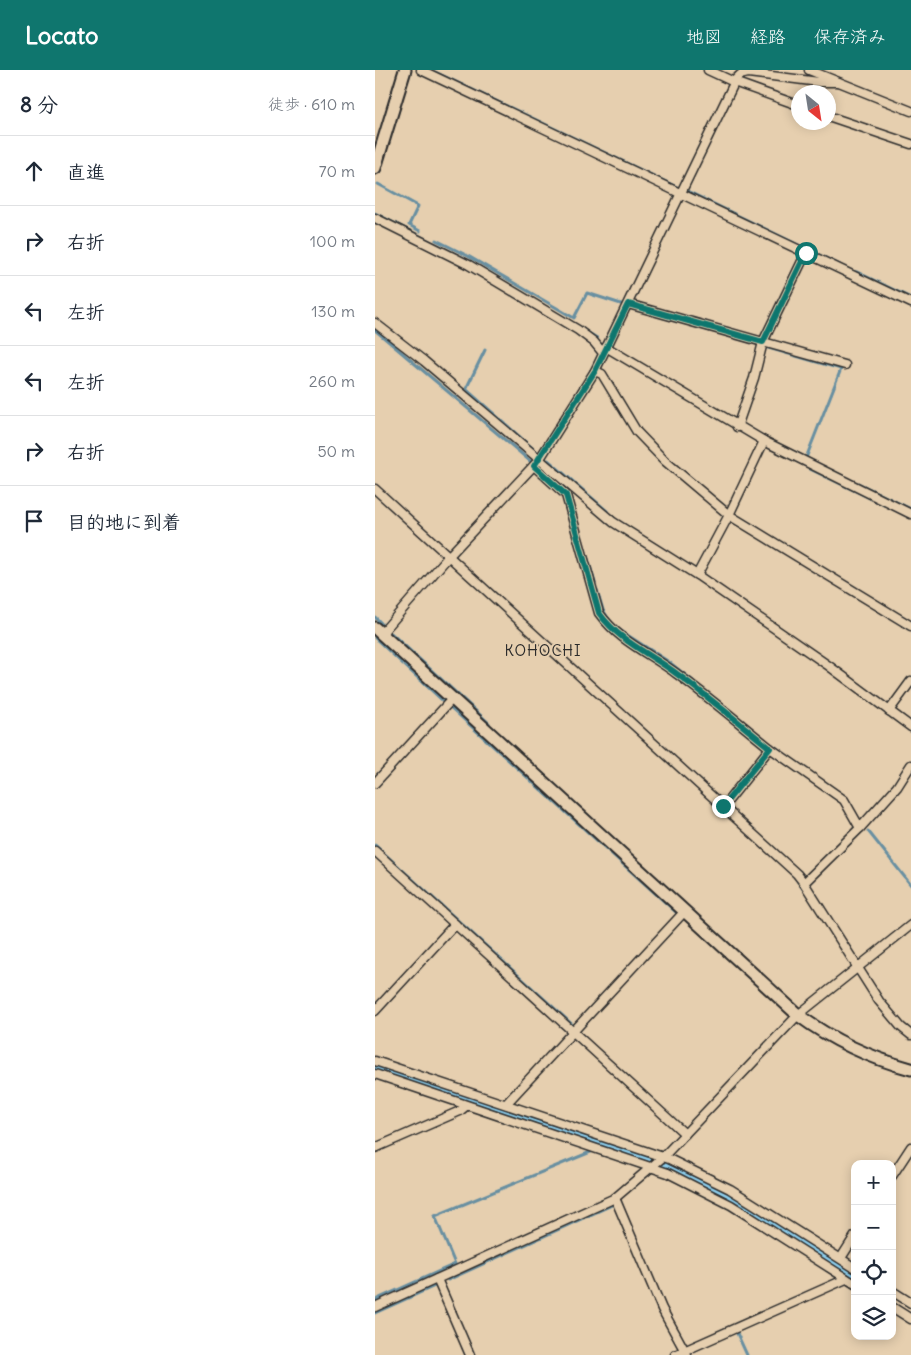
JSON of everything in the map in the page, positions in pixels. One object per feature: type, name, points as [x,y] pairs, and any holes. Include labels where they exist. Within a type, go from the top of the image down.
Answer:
[{"type":"street","points":[[375,168],[405,70]]},
{"type":"street","points":[[421,70],[911,303]]},
{"type":"street","points":[[708,70],[734,82],[791,102]]},
{"type":"street","points":[[809,70],[911,111]]},
{"type":"street","points":[[838,82],[819,82],[748,72],[740,75],[734,82],[595,371],[536,463],[378,631],[799,1015],[851,1048],[911,1069]]},
{"type":"street","points":[[836,118],[911,144]]},
{"type":"street","points":[[375,218],[469,265],[578,330],[605,350],[737,427],[911,514]]},
{"type":"street","points":[[737,427],[754,378],[763,342],[806,253]]},
{"type":"street","points":[[628,304],[845,365]]},
{"type":"street","points":[[375,323],[424,361],[536,463],[566,495],[599,613],[610,627],[625,640],[678,675],[770,748],[843,800],[860,828]]},
{"type":"street","points":[[595,371],[601,374],[637,432],[665,461],[729,515],[911,626]]},
{"type":"street","points":[[697,575],[729,515],[764,441]]},
{"type":"street","points":[[536,463],[613,522],[697,575],[829,666],[911,727]]},
{"type":"street","points":[[375,489],[797,874],[879,1001],[901,1027],[911,1035]]},
{"type":"street","points":[[889,711],[911,681]]},
{"type":"street","points":[[375,783],[453,698]]},
{"type":"street","points":[[723,806],[770,748]]},
{"type":"street","points":[[804,883],[860,828],[897,787],[911,765]]},
{"type":"street","points":[[375,851],[685,1134]]},
{"type":"street","points":[[506,1104],[573,1032],[580,1027],[685,911]]},
{"type":"street","points":[[375,1011],[455,924]]},
{"type":"street","points":[[375,1308],[615,1198],[662,1158],[799,1015],[911,925]]},
{"type":"street","points":[[375,1061],[662,1158],[730,1189],[851,1265]]},
{"type":"street","points":[[375,1074],[466,1106],[652,1166],[722,1200],[851,1282]]},
{"type":"street","points":[[375,1148],[461,1111],[466,1106]]},
{"type":"street","points":[[896,1170],[911,1146]]},
{"type":"street","points":[[615,1198],[662,1309],[686,1353]]},
{"type":"street","points":[[841,1258],[851,1242]]},
{"type":"street","points":[[437,1279],[470,1355]]},
{"type":"street","points":[[675,1355],[686,1353],[846,1279]]},
{"type":"street","points":[[896,1294],[911,1303]]},
{"type":"street","points":[[896,1310],[911,1319]]},
{"type":"water","points":[[375,212],[473,262],[599,338],[596,339],[472,264],[375,214]]},
{"type":"water","points":[[454,565],[751,836],[453,566]]},
{"type":"water","points":[[375,1063],[665,1161],[708,1178],[851,1268],[851,1279],[682,1176],[375,1072]]},
{"type":"waterway","points":[[431,70],[679,188]]},
{"type":"waterway","points":[[378,184],[418,206],[409,225],[420,231]]},
{"type":"waterway","points":[[685,190],[840,265]]},
{"type":"waterway","points":[[436,240],[468,256],[574,318],[587,293],[621,304]]},
{"type":"waterway","points":[[850,271],[857,272],[911,298]]},
{"type":"waterway","points":[[375,330],[530,461]]},
{"type":"waterway","points":[[765,347],[841,369],[806,458],[809,460]]},
{"type":"waterway","points":[[485,350],[466,389],[537,452]]},
{"type":"waterway","points":[[548,460],[607,511]]},
{"type":"waterway","points":[[810,469],[884,505]]},
{"type":"waterway","points":[[858,483],[911,509]]},
{"type":"waterway","points":[[588,559],[595,583]]},
{"type":"waterway","points":[[597,590],[603,610],[610,621]]},
{"type":"waterway","points":[[375,617],[381,623]]},
{"type":"waterway","points":[[618,629],[669,662],[693,681]]},
{"type":"waterway","points":[[391,633],[489,723]]},
{"type":"waterway","points":[[375,638],[444,702]]},
{"type":"waterway","points":[[449,706],[679,915]]},
{"type":"waterway","points":[[775,747],[782,752]]},
{"type":"waterway","points":[[868,831],[911,885]]},
{"type":"waterway","points":[[375,845],[575,1027]]},
{"type":"waterway","points":[[798,882],[803,889]]},
{"type":"waterway","points":[[375,1300],[455,1264],[435,1216],[593,1151]]},
{"type":"waterway","points":[[448,1280],[612,1205]]},
{"type":"waterway","points":[[375,1313],[435,1286]]},
{"type":"waterway","points":[[736,1331],[747,1355]]},
{"type":"district","name":"KOHOCHI","points":[[543,650]]},
{"type":"route","points":[[723,806],[770,748],[678,675],[625,640],[610,627],[599,613],[566,495],[534,466],[595,371],[628,304],[763,342],[806,253]]}]
